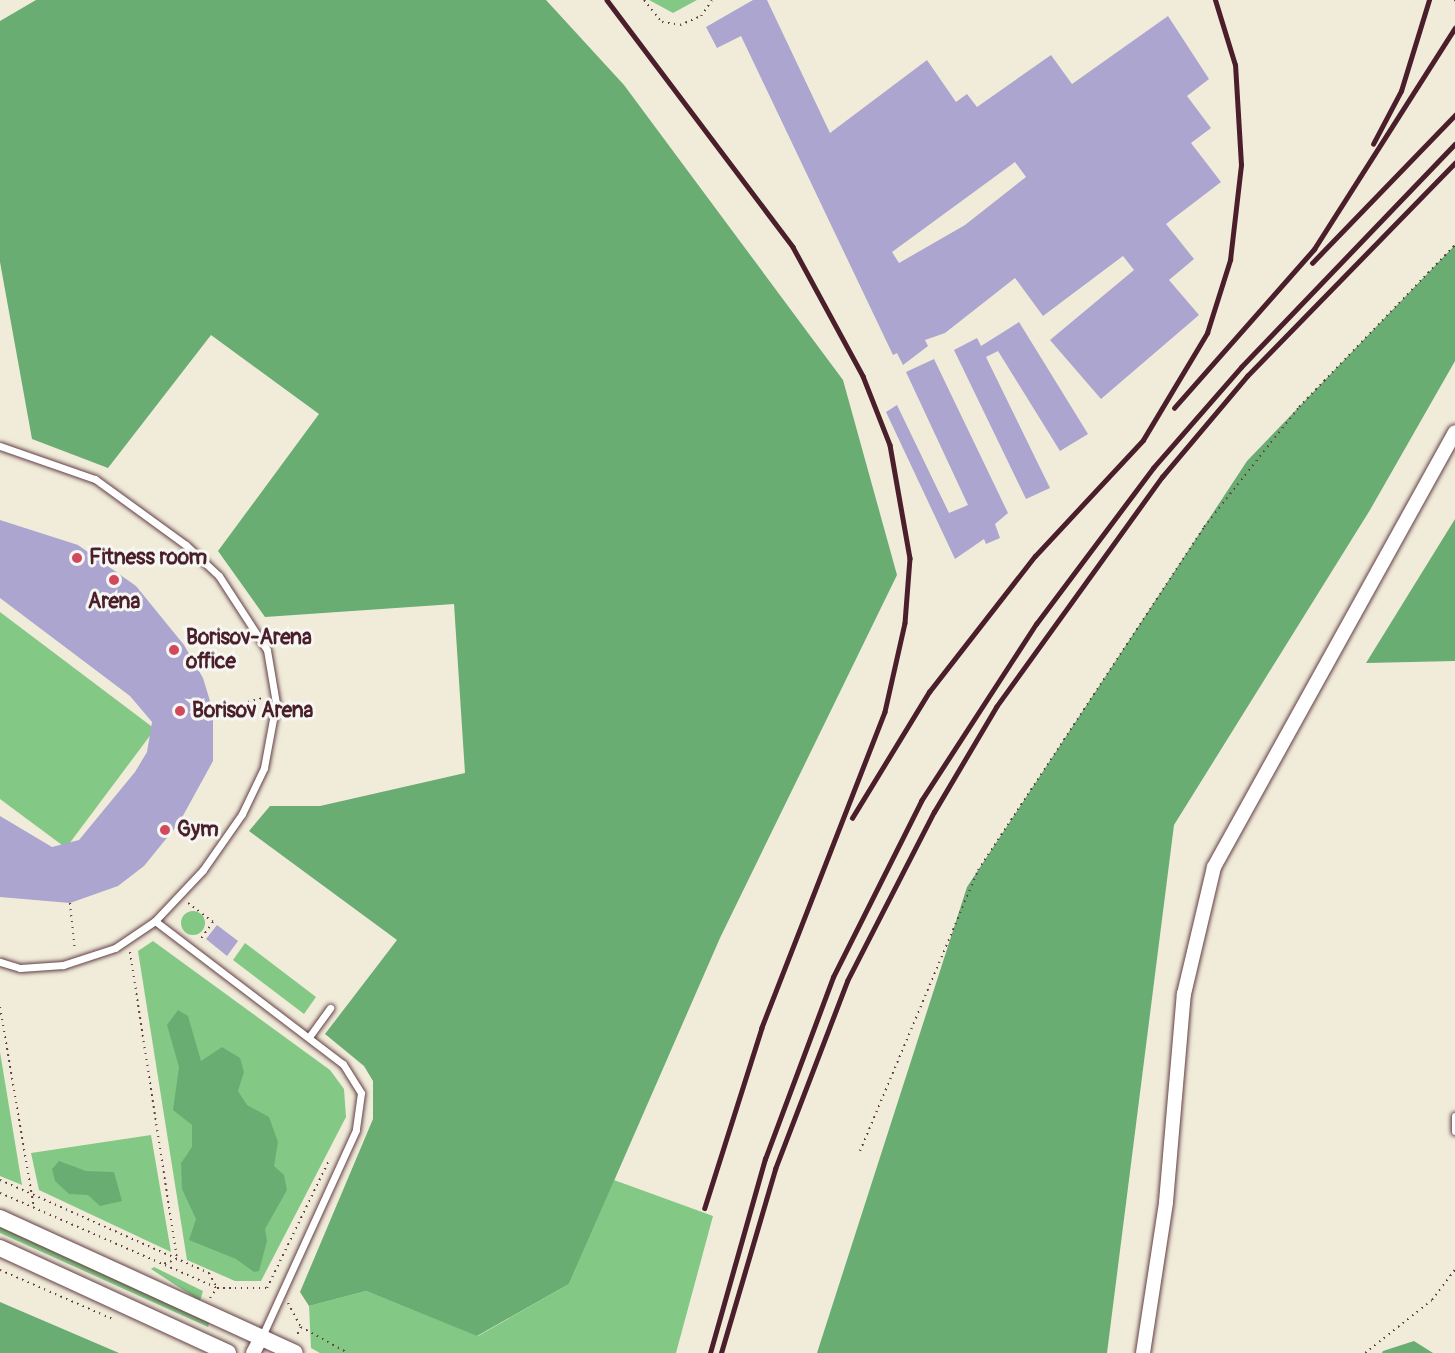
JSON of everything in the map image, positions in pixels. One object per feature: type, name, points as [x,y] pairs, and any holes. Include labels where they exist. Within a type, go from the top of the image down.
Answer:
[{"type":"street","points":[[1143,1353],[1166,1202],[1184,994],[1214,867],[1455,432]]},
{"type":"street","points":[[0,1218],[262,1336],[295,1347]]},
{"type":"street","points":[[0,1248],[228,1353]]},
{"type":"street","points":[[253,1353],[262,1336]]},
{"type":"lane","points":[[0,446],[82,473],[153,517],[219,576],[267,650],[276,703],[264,768],[219,848],[155,921],[115,948],[63,965],[20,968],[0,962]]},
{"type":"lane","points":[[155,921],[309,1037],[356,1080],[362,1113],[262,1336]]},
{"type":"lane","points":[[309,1037],[330,1008]]},
{"type":"lane","points":[[1455,1116],[1455,1131]]},
{"type":"path","points":[[644,0],[662,22],[680,25],[701,16],[712,0]]},
{"type":"path","points":[[860,1151],[978,870],[1190,547],[1299,407],[1455,245]]},
{"type":"path","points":[[213,711],[263,698]]},
{"type":"path","points":[[186,901],[213,922],[200,940]]},
{"type":"path","points":[[70,903],[75,951]]},
{"type":"path","points":[[129,950],[177,1259]]},
{"type":"path","points":[[0,1007],[34,1208]]},
{"type":"path","points":[[0,1193],[217,1288],[267,1288],[332,1155]]},
{"type":"path","points":[[0,1180],[209,1273],[217,1288]]},
{"type":"path","points":[[161,1264],[177,1259]]},
{"type":"path","points":[[1365,1353],[1432,1300],[1455,1269]]},
{"type":"path","points":[[0,1270],[118,1321]]},
{"type":"path","points":[[1451,1275],[1455,1276]]},
{"type":"path","points":[[209,1300],[217,1288]]},
{"type":"path","points":[[288,1303],[301,1327],[348,1353]]},
{"type":"path","points":[[295,1347],[301,1327]]},
{"type":"green space","points":[[36,0],[546,0],[624,85],[843,380],[897,575],[720,938],[569,1284],[477,1336],[366,1291],[309,1306],[300,1292],[373,1119],[373,1081],[364,1066],[325,1034],[397,940],[249,831],[270,806],[320,806],[465,773],[454,604],[265,617],[218,551],[319,414],[211,335],[108,468],[32,439],[0,262],[0,21]]},
{"type":"green space","points":[[649,0],[697,0],[673,13]]},
{"type":"green space","points":[[1455,245],[1455,361],[1370,510],[1174,825],[1107,1353],[817,1353],[967,887],[1247,461]]},
{"type":"green space","points":[[1455,519],[1455,661],[1366,663]]},
{"type":"green space","points":[[0,612],[155,729],[66,848],[0,799]]},
{"type":"green space","points":[[193,911],[198,912],[204,918],[204,928],[198,934],[193,935],[188,934],[182,928],[181,923],[182,918],[188,912]]},
{"type":"green space","points":[[153,941],[330,1070],[344,1089],[346,1117],[261,1281],[235,1281],[187,1260],[138,951]]},
{"type":"green space","points":[[245,943],[316,997],[304,1014],[233,960]]},
{"type":"green space","points":[[178,1010],[188,1016],[201,1061],[222,1047],[240,1058],[244,1072],[238,1091],[247,1105],[269,1117],[278,1142],[274,1166],[284,1175],[287,1190],[265,1229],[267,1241],[259,1271],[254,1272],[236,1259],[189,1240],[196,1219],[182,1189],[181,1163],[192,1147],[192,1125],[173,1110],[179,1067],[167,1025]]},
{"type":"green space","points":[[0,1052],[22,1185],[0,1176]]},
{"type":"green space","points":[[151,1135],[171,1252],[39,1190],[31,1153]]},
{"type":"green space","points":[[59,1161],[86,1171],[114,1172],[122,1201],[100,1206],[88,1195],[69,1194],[55,1181],[52,1169]]},
{"type":"green space","points":[[614,1180],[713,1216],[676,1353],[320,1353],[311,1348],[309,1306],[366,1291],[478,1336],[569,1284]]},
{"type":"green space","points":[[0,1227],[210,1321],[208,1327],[0,1233]]},
{"type":"green space","points":[[154,1267],[203,1291],[200,1301],[151,1269]]},
{"type":"green space","points":[[0,1302],[119,1353],[0,1353]]},
{"type":"green space","points":[[1414,1341],[1433,1353],[1382,1353],[1383,1351]]},
{"type":"building","points":[[753,0],[767,0],[830,133],[927,60],[956,102],[967,94],[977,107],[1051,55],[1072,84],[1168,16],[1209,79],[1187,96],[1211,128],[1191,143],[1221,182],[1166,224],[1194,259],[1169,280],[1199,315],[1101,399],[1050,340],[1134,270],[1123,256],[1043,316],[1015,278],[945,333],[925,340],[928,346],[903,365],[897,353],[893,355],[741,36],[717,48],[706,27]],"holes":[[[1015,162],[1026,177],[965,225],[899,263],[892,252]]]},
{"type":"building","points":[[1019,322],[1088,434],[1060,451],[998,351],[986,357],[1050,488],[1026,499],[954,350],[977,338],[981,346]]},
{"type":"building","points":[[934,359],[1008,513],[995,524],[1000,538],[986,544],[984,539],[955,559],[886,412],[897,405],[949,513],[968,505],[906,372]]},
{"type":"building","name":"Borisov Arena","points":[[0,520],[78,545],[136,586],[184,645],[203,678],[213,711],[213,761],[179,823],[144,866],[118,886],[70,903],[0,897],[0,816],[52,847],[79,840],[135,772],[147,752],[152,722],[130,696],[0,598]]},
{"type":"building","points":[[217,925],[238,941],[227,956],[206,939]]},
{"type":"railway","points":[[607,0],[793,247],[863,376],[890,445],[910,558],[905,623],[885,712],[762,1028],[705,1208]]},
{"type":"railway","points":[[852,818],[929,692],[1035,556],[1143,440],[1207,333],[1230,260],[1241,165],[1235,65],[1215,0]]},
{"type":"railway","points":[[1373,144],[1401,91],[1429,0]]},
{"type":"railway","points":[[1174,408],[1314,249],[1455,28]]},
{"type":"railway","points":[[1312,263],[1455,115]]},
{"type":"railway","points":[[710,1353],[765,1159],[833,977],[921,801],[1036,624],[1153,468],[1241,367],[1455,144]]},
{"type":"railway","points":[[721,1353],[775,1169],[847,981],[934,812],[996,707],[1162,477],[1247,376],[1455,163]]},
{"type":"place","name":"Fitness room","points":[[77,558]]},
{"type":"place","name":"Arena","points":[[114,580]]},
{"type":"place","name":"Borisov-Arena office","points":[[174,650]]},
{"type":"place","name":"Borisov Arena","points":[[180,711]]},
{"type":"place","name":"Gym","points":[[165,830]]}]
